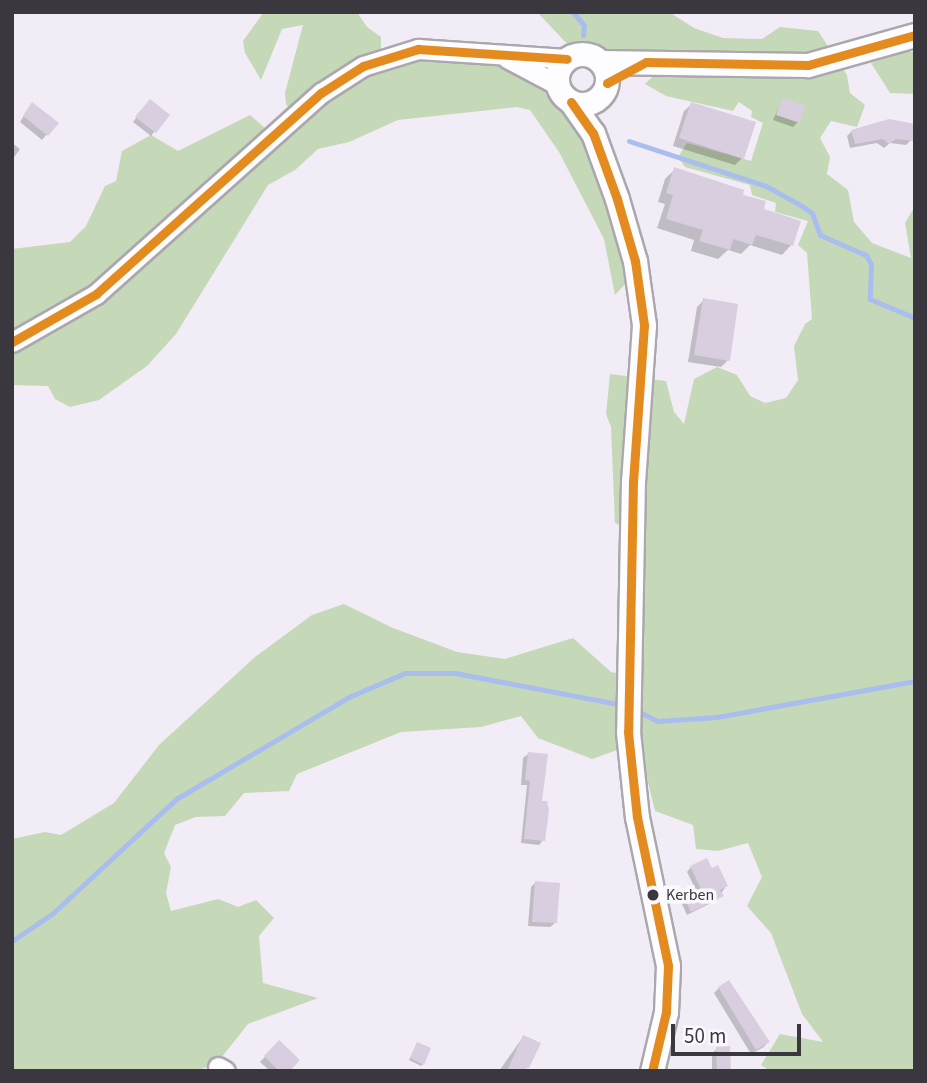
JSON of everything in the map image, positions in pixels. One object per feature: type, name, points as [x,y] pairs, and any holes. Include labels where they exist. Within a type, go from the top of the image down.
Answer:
[{"type":"street","points":[[565,94],[601,82],[636,63],[808,65],[915,35]]},
{"type":"street","points":[[12,342],[96,294],[321,93],[349,74],[410,51],[567,59],[585,54],[601,82],[593,133]]},
{"type":"street","points":[[496,54],[537,70],[565,94],[593,133],[628,234],[644,325],[633,481],[628,732],[632,792],[668,966],[666,1012],[652,1071]]},
{"type":"street","points":[[565,94],[558,72],[567,59]]},
{"type":"green space","points":[[264,12],[357,12],[367,27],[381,37],[381,51],[495,58],[520,68],[576,122],[592,154],[630,279],[615,295],[604,239],[559,152],[530,110],[517,107],[398,120],[349,142],[318,149],[295,170],[268,185],[176,334],[147,366],[99,400],[70,407],[55,399],[48,386],[12,385],[12,249],[70,242],[86,226],[105,186],[116,181],[122,151],[151,135],[178,151],[250,115],[279,140],[298,122],[286,104],[285,93],[303,25],[282,29],[261,80],[245,53],[243,41]]},
{"type":"green space","points":[[537,12],[669,12],[694,28],[723,38],[762,39],[780,27],[818,31],[847,75],[850,93],[865,105],[857,127],[831,121],[820,138],[830,157],[827,174],[848,190],[854,222],[872,243],[911,258],[905,223],[915,206],[915,1071],[770,1071],[761,1065],[780,1034],[823,1042],[802,1014],[771,933],[747,906],[762,877],[748,843],[718,851],[696,849],[693,825],[655,811],[647,778],[620,749],[592,759],[538,738],[521,716],[481,727],[401,732],[297,774],[289,791],[244,793],[225,816],[196,817],[175,825],[164,853],[171,867],[166,893],[171,911],[218,899],[238,907],[256,900],[274,918],[259,936],[263,983],[318,998],[248,1024],[217,1063],[196,1071],[12,1071],[12,839],[45,832],[61,835],[114,803],[159,745],[255,657],[312,615],[344,604],[393,628],[457,652],[505,659],[573,638],[611,672],[637,677],[640,533],[615,523],[611,427],[606,414],[610,374],[666,381],[674,412],[684,424],[694,379],[717,367],[737,375],[750,396],[765,403],[786,398],[798,380],[794,346],[805,324],[812,319],[807,253],[798,245],[808,221],[775,212],[776,203],[752,195],[750,185],[685,167],[678,157],[687,143],[751,161],[763,123],[751,117],[752,111],[739,102],[733,111],[666,96],[645,84],[652,77],[671,75],[666,62],[591,46],[572,49]]},
{"type":"green space","points":[[905,52],[915,52],[915,94],[890,93],[871,63]]},
{"type":"building","points":[[782,98],[805,106],[800,123],[776,115]]},
{"type":"building","points":[[150,99],[170,115],[156,133],[135,117]]},
{"type":"building","points":[[32,102],[59,123],[48,136],[23,116]]},
{"type":"building","points":[[691,102],[756,122],[744,159],[679,138]]},
{"type":"building","points":[[889,119],[915,124],[913,141],[896,139],[889,144],[883,139],[855,144],[851,130]]},
{"type":"building","points":[[674,167],[744,190],[743,195],[766,201],[764,209],[801,221],[793,246],[756,235],[752,245],[733,239],[730,250],[699,241],[703,230],[666,219],[673,195],[666,193]]},
{"type":"building","points":[[703,298],[738,304],[730,361],[694,355]]},
{"type":"building","points":[[528,752],[548,754],[542,801],[547,801],[549,810],[545,841],[524,839],[530,781],[525,780]]},
{"type":"building","points":[[707,858],[712,868],[718,865],[728,886],[720,890],[724,896],[691,912],[685,899],[702,891],[690,866]]},
{"type":"building","points":[[535,881],[560,883],[557,923],[532,922]]},
{"type":"building","points":[[729,980],[770,1042],[756,1050],[718,987]]},
{"type":"building","points":[[523,1035],[541,1043],[529,1068],[507,1071]]},
{"type":"building","points":[[279,1040],[300,1060],[290,1071],[279,1071],[264,1056]]},
{"type":"building","points":[[417,1042],[431,1048],[424,1065],[410,1058]]},
{"type":"building","points":[[730,1046],[731,1071],[717,1071],[716,1047]]},
{"type":"waterway","points":[[573,12],[584,25],[583,35]]},
{"type":"waterway","points":[[629,141],[766,186],[802,206],[812,213],[820,235],[866,255],[871,264],[870,299],[915,318]]},
{"type":"waterway","points":[[12,941],[53,913],[176,799],[351,696],[405,673],[455,673],[623,705]]},
{"type":"waterway","points":[[635,710],[658,721],[717,717],[915,681]]},
{"type":"transit line","points":[[607,83],[646,62],[808,65],[915,35]]},
{"type":"transit line","points":[[12,342],[96,294],[321,93],[363,66],[418,49],[567,59]]},
{"type":"transit line","points":[[571,102],[593,133],[617,199],[635,261],[644,325],[633,481],[628,732],[637,817],[668,966],[666,1012],[652,1071]]},
{"type":"place","name":"Kerben","points":[[653,895]]}]
